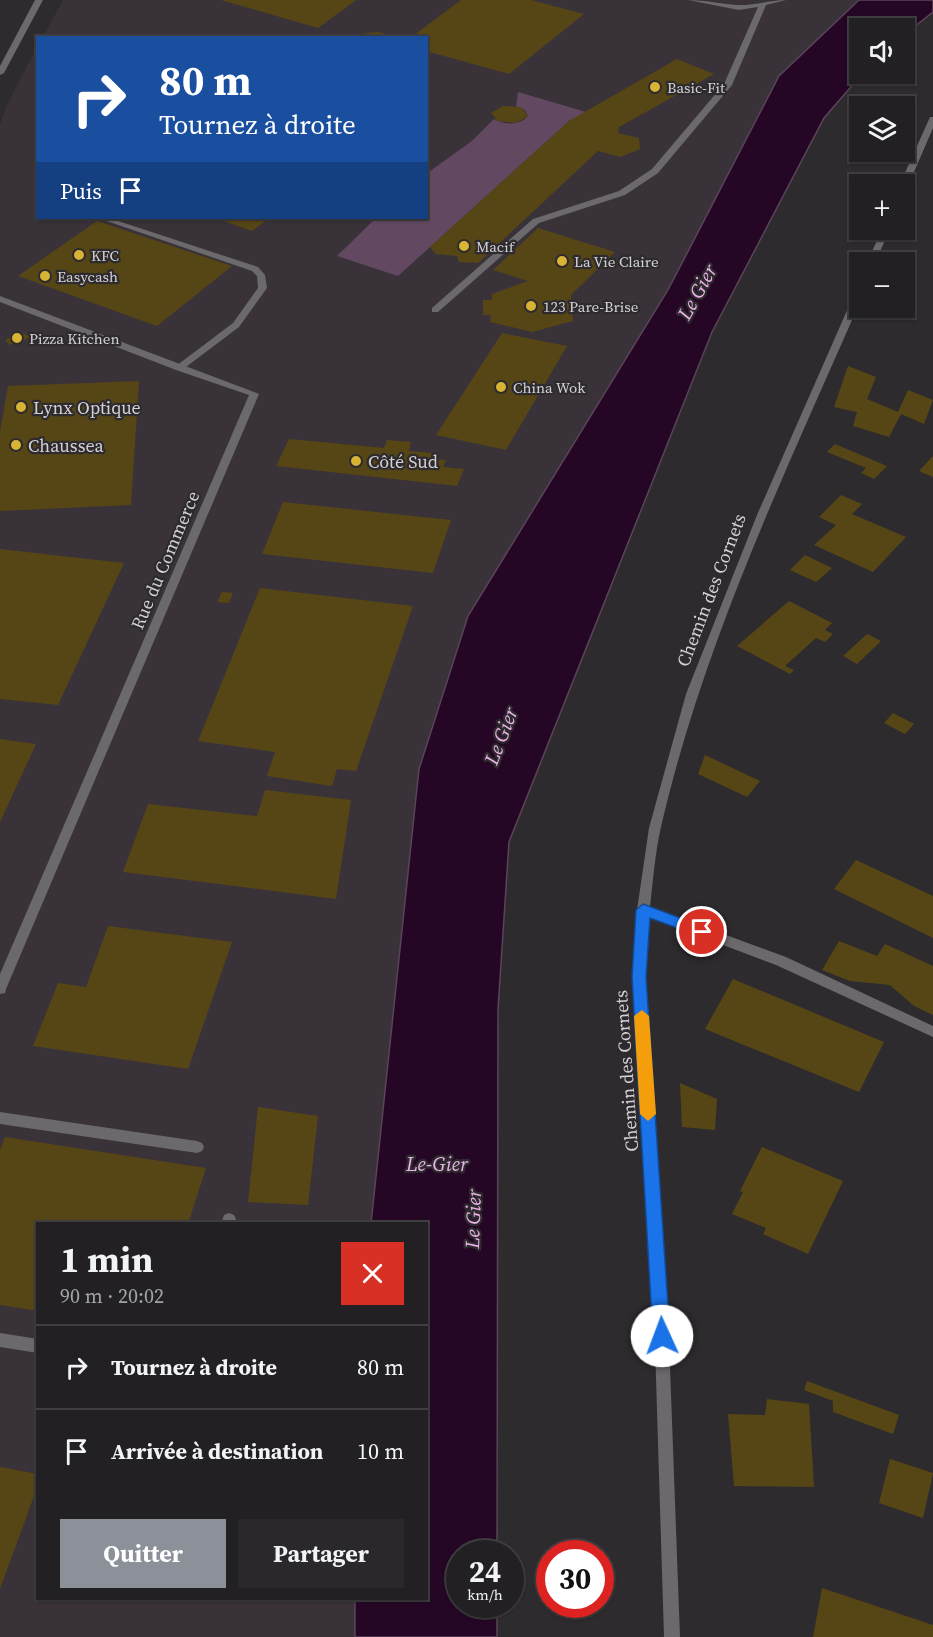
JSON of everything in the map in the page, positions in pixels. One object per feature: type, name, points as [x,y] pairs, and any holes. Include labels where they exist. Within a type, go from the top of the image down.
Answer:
[{"type":"street","points":[[0,73],[39,0]]},
{"type":"street","points":[[692,0],[739,8],[782,0]]},
{"type":"street","points":[[435,310],[536,221],[622,193],[655,171],[728,85],[762,5]]},
{"type":"street","points":[[909,174],[933,119]]},
{"type":"street","points":[[105,219],[255,269],[261,275],[263,288],[236,325],[178,368]]},
{"type":"street","name":"Rue du Commerce","points":[[0,299],[178,368],[254,394],[0,989]]},
{"type":"street","name":"Chemin des Cornets","points":[[672,1637],[661,1313],[639,977],[643,910],[656,828],[692,694],[762,515],[849,315]]},
{"type":"street","points":[[643,910],[781,961],[933,1032]]},
{"type":"street","points":[[0,1118],[197,1147]]},
{"type":"street","points":[[0,1340],[36,1346]]},
{"type":"shaded area","points":[[63,0],[859,0],[779,76],[419,769],[371,1222],[36,1222],[36,1600],[355,1600],[355,1637],[0,1637],[0,125],[6,107],[36,49],[36,219],[428,219],[428,36],[44,36]]},
{"type":"shaded area","points":[[518,92],[586,112],[569,121],[398,276],[337,256],[375,219],[428,219],[428,173],[472,141],[494,119],[512,124],[528,116],[525,110],[516,106]]},
{"type":"water","points":[[859,0],[933,0],[933,12],[915,26],[915,18],[849,18],[849,84],[853,84],[824,118],[712,332],[509,842],[498,1009],[497,1540],[446,1540],[446,1618],[497,1618],[497,1637],[355,1637],[355,1600],[428,1600],[428,1222],[371,1222],[419,769],[468,616],[668,290],[779,76]]},
{"type":"building","points":[[221,0],[356,0],[318,28]]},
{"type":"building","points":[[461,0],[531,0],[584,14],[509,74],[428,52],[428,36],[413,36]]},
{"type":"building","points":[[379,32],[386,36],[362,36],[366,33]]},
{"type":"building","points":[[677,59],[714,74],[619,127],[618,133],[639,138],[640,149],[620,157],[598,151],[478,263],[459,262],[457,256],[436,254],[430,247],[569,121]]},
{"type":"building","points":[[503,106],[521,107],[528,116],[516,123],[498,121],[491,113]]},
{"type":"building","points":[[218,219],[268,219],[252,231]]},
{"type":"building","points":[[97,221],[232,266],[157,326],[18,276]]},
{"type":"building","points":[[538,228],[615,252],[571,295],[573,321],[532,332],[490,322],[491,315],[483,315],[483,300],[492,300],[492,294],[528,281],[493,270]]},
{"type":"building","points":[[21,332],[31,337],[10,345],[5,340]]},
{"type":"building","points":[[502,333],[567,346],[506,450],[436,435]]},
{"type":"building","points":[[848,366],[876,377],[867,399],[898,412],[908,390],[933,400],[924,424],[901,414],[889,437],[853,426],[857,412],[834,407]]},
{"type":"building","points":[[139,381],[131,505],[0,511],[0,432],[8,386]]},
{"type":"building","points":[[289,439],[384,448],[387,440],[411,442],[409,451],[432,453],[430,459],[446,460],[443,467],[464,469],[457,486],[276,466]]},
{"type":"building","points":[[835,444],[887,466],[874,479],[861,473],[866,468],[827,452]]},
{"type":"building","points":[[933,456],[933,477],[919,471]]},
{"type":"building","points":[[841,495],[862,504],[852,514],[906,537],[873,572],[814,545],[836,525],[819,517]]},
{"type":"building","points":[[283,502],[451,520],[433,573],[262,554]]},
{"type":"building","points":[[0,549],[124,563],[58,705],[0,699]]},
{"type":"building","points":[[805,555],[832,568],[816,582],[790,570]]},
{"type":"building","points":[[260,588],[413,606],[356,771],[337,769],[332,786],[267,776],[275,752],[198,741]]},
{"type":"building","points":[[222,592],[233,593],[229,603],[217,602]]},
{"type":"building","points":[[789,601],[832,623],[825,630],[833,634],[825,642],[816,638],[785,666],[794,670],[790,674],[737,646]]},
{"type":"building","points":[[867,634],[881,641],[857,664],[843,656]]},
{"type":"building","points":[[893,713],[914,724],[905,734],[884,723]]},
{"type":"building","points":[[0,739],[36,744],[0,822]]},
{"type":"building","points":[[705,755],[760,781],[747,797],[698,774]]},
{"type":"building","points":[[265,790],[351,800],[336,899],[123,872],[148,804],[257,816]]},
{"type":"building","points":[[856,860],[933,896],[933,938],[834,889]]},
{"type":"building","points":[[108,926],[232,942],[188,1069],[33,1046],[58,983],[86,987]]},
{"type":"building","points":[[839,941],[877,956],[885,944],[933,966],[933,1015],[914,1006],[890,985],[850,981],[822,970]]},
{"type":"building","points":[[733,979],[884,1042],[859,1092],[705,1029]]},
{"type":"building","points":[[680,1083],[717,1099],[715,1130],[682,1127]]},
{"type":"building","points":[[258,1107],[318,1116],[308,1205],[248,1202]]},
{"type":"building","points":[[5,1137],[206,1168],[189,1222],[36,1222],[36,1311],[0,1305],[0,1150]]},
{"type":"building","points":[[762,1147],[843,1181],[808,1254],[763,1234],[766,1228],[732,1214],[743,1192],[740,1191]]},
{"type":"building","points":[[807,1381],[899,1415],[893,1434],[833,1412],[833,1401],[804,1390]]},
{"type":"building","points":[[767,1399],[809,1404],[814,1487],[734,1486],[728,1414],[765,1415]]},
{"type":"building","points":[[890,1459],[933,1473],[923,1518],[879,1503]]},
{"type":"building","points":[[0,1467],[36,1474],[36,1490],[0,1589]]},
{"type":"building","points":[[822,1588],[933,1625],[933,1637],[813,1637]]},
{"type":"slow traffic","points":[[642,1016],[648,1114]]},
{"type":"place","name":"Basic-Fit","points":[[655,87]]},
{"type":"place","name":"Macif","points":[[464,246]]},
{"type":"place","name":"KFC","points":[[79,255]]},
{"type":"place","name":"La Vie Claire","points":[[562,261]]},
{"type":"place","name":"Easycash","points":[[45,276]]},
{"type":"place","name":"123 Pare-Brise","points":[[531,306]]},
{"type":"place","name":"Pizza Kitchen","points":[[17,338]]},
{"type":"place","name":"China Wok","points":[[501,387]]},
{"type":"place","name":"Lynx Optique","points":[[21,407]]},
{"type":"place","name":"Chaussea","points":[[16,445]]},
{"type":"place","name":"Côté Sud","points":[[356,461]]},
{"type":"route","points":[[662,1336],[639,977],[643,910],[702,932]]},
{"type":"water label","name":"Le Gier","points":[[697,292]]},
{"type":"water label","name":"Le Gier","points":[[501,736]]},
{"type":"water label","name":"Le-Gier","points":[[437,1164]]},
{"type":"water label","name":"Le Gier","points":[[473,1219]]}]
